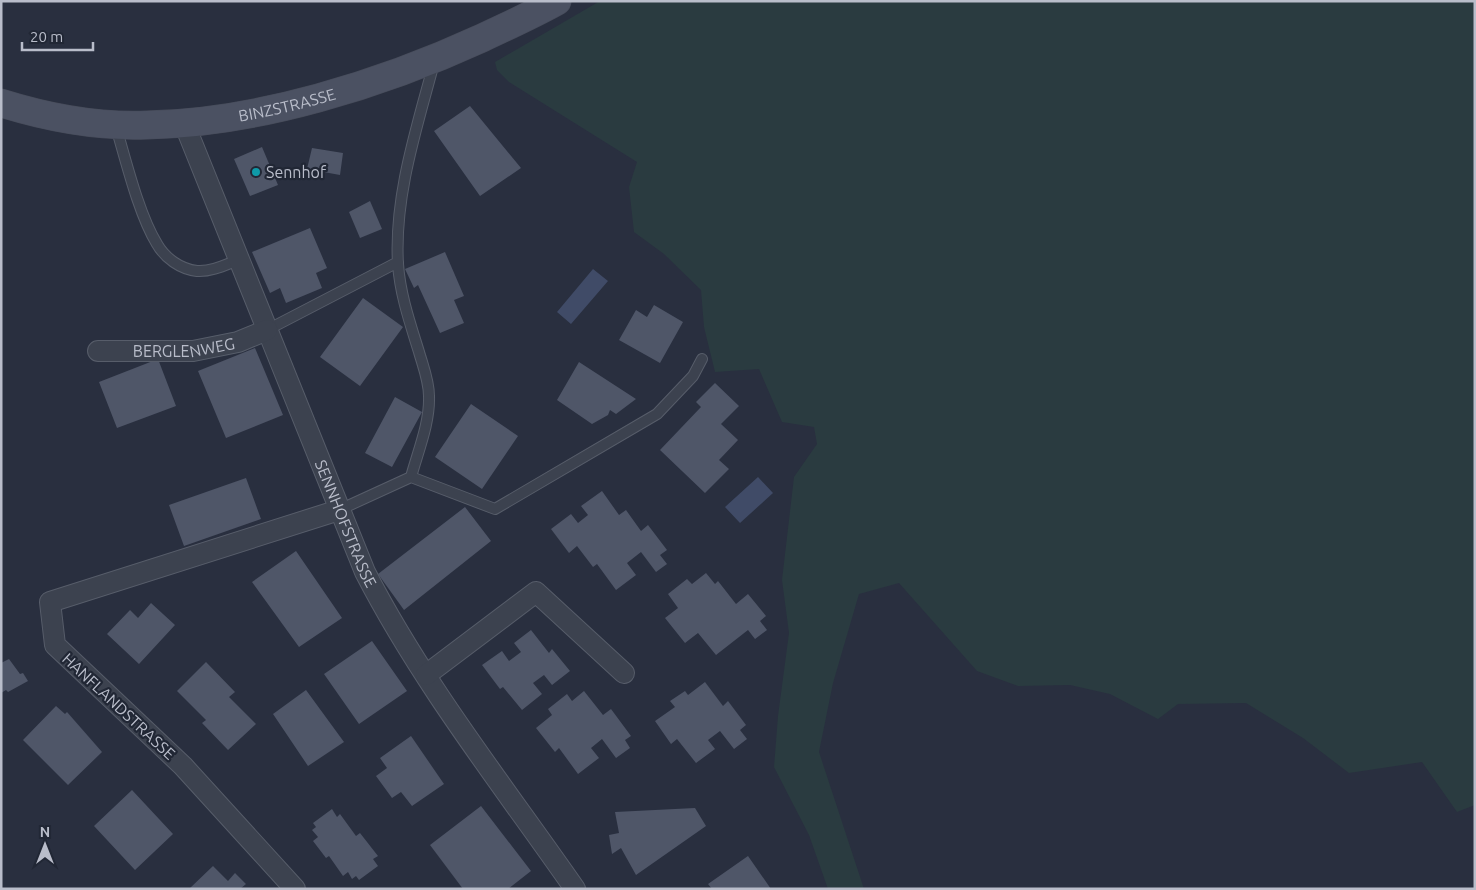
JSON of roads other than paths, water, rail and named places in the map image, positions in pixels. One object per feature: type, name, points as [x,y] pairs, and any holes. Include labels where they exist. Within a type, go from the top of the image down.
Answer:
[{"type":"main road","name":"BINZSTRASSE","points":[[1,103],[54,118],[146,126],[184,123],[284,106],[327,96],[435,59],[535,14],[557,1]]},
{"type":"street","name":"SENNHOFSTRASSE","points":[[184,123],[339,510],[365,572],[387,616],[575,889]]},
{"type":"street","name":"BERGLENWEG","points":[[98,350],[193,351],[238,342],[267,330]]},
{"type":"street","name":"HANFLANDSTRASSE","points":[[295,889],[183,766],[55,646],[50,602],[339,510]]},
{"type":"street","points":[[426,675],[536,592],[624,673]]},
{"type":"lane","points":[[411,477],[428,414],[429,395],[426,376],[401,292],[398,262],[407,166],[435,59]]},
{"type":"lane","points":[[115,124],[147,222],[157,244],[170,260],[181,267],[198,271],[220,267],[238,260]]},
{"type":"lane","points":[[267,330],[398,262]]},
{"type":"lane","points":[[339,510],[411,477],[495,509],[657,414],[693,376],[702,359]]},
{"type":"water","points":[[593,269],[608,281],[571,324],[557,312]]},
{"type":"water","points":[[758,477],[773,493],[740,523],[725,507]]},
{"type":"place","name":"Sennhof","points":[[256,172]]}]
